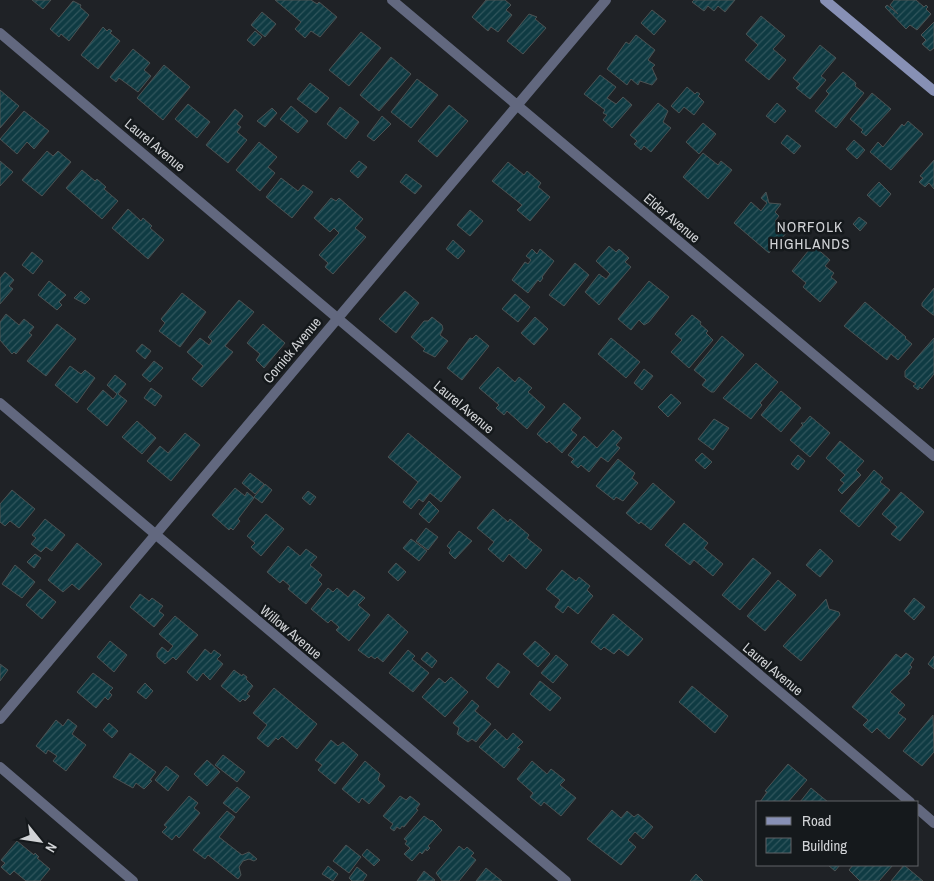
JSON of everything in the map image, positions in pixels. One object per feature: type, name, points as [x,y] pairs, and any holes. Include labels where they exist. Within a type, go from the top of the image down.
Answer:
[{"type":"street","name":"Elder Avenue","points":[[392,0],[934,456]]},
{"type":"street","name":"Cornick Avenue","points":[[0,719],[606,0]]},
{"type":"street","points":[[825,0],[934,91]]},
{"type":"street","name":"Laurel Avenue","points":[[0,32],[909,801]]},
{"type":"street","name":"Willow Avenue","points":[[0,403],[155,536],[566,881]]},
{"type":"street","points":[[0,767],[134,881]]},
{"type":"street","points":[[919,810],[934,823]]},
{"type":"building","points":[[32,0],[51,0],[43,9]]},
{"type":"building","points":[[275,0],[311,0],[317,4],[319,2],[337,17],[320,37],[311,31],[305,38],[295,29],[301,22]]},
{"type":"building","points":[[486,0],[505,0],[511,5],[506,10],[512,15],[498,32],[491,27],[488,31],[472,17]]},
{"type":"building","points":[[694,0],[735,0],[725,12],[718,6],[714,11],[708,6],[704,11],[692,2]]},
{"type":"building","points":[[894,0],[916,0],[924,7],[926,5],[928,7],[926,9],[931,14],[917,30],[910,25],[906,29],[885,7],[887,5],[898,14],[890,5]]},
{"type":"building","points":[[73,1],[81,5],[80,7],[89,15],[69,41],[61,34],[59,37],[50,29]]},
{"type":"building","points":[[652,10],[666,21],[654,35],[641,23]]},
{"type":"building","points":[[262,12],[276,24],[265,37],[251,25]]},
{"type":"building","points":[[529,14],[537,17],[535,19],[546,28],[523,54],[507,41]]},
{"type":"building","points":[[761,16],[785,36],[773,49],[786,60],[769,80],[745,60],[758,45],[746,34]]},
{"type":"building","points":[[934,22],[934,48],[930,51],[922,44],[926,40],[921,35]]},
{"type":"building","points":[[103,27],[107,31],[109,29],[112,31],[110,33],[120,41],[98,69],[81,55]]},
{"type":"building","points":[[255,31],[262,37],[254,46],[247,40]]},
{"type":"building","points":[[361,32],[381,48],[349,86],[329,70]]},
{"type":"building","points":[[636,35],[655,50],[648,60],[655,65],[652,68],[657,79],[652,85],[640,81],[638,85],[631,79],[627,85],[607,69],[626,42],[629,44]]},
{"type":"building","points":[[820,45],[836,58],[821,76],[826,80],[810,99],[796,88],[800,84],[793,78]]},
{"type":"building","points":[[133,49],[150,63],[144,70],[151,76],[138,92],[119,78],[116,82],[110,77]]},
{"type":"building","points":[[391,57],[411,74],[379,111],[360,95]]},
{"type":"building","points":[[164,65],[190,87],[163,120],[137,98]]},
{"type":"building","points":[[843,72],[864,93],[836,128],[815,111],[829,94],[826,91]]},
{"type":"building","points":[[600,75],[616,87],[607,98],[616,104],[623,97],[632,105],[612,128],[603,120],[607,115],[603,113],[605,110],[584,94]]},
{"type":"building","points":[[417,79],[438,95],[411,128],[391,112]]},
{"type":"building","points":[[310,83],[329,98],[316,113],[297,99]]},
{"type":"building","points":[[687,87],[695,94],[697,92],[700,94],[698,96],[704,102],[694,115],[684,107],[679,113],[671,106]]},
{"type":"building","points":[[0,90],[19,106],[0,128]]},
{"type":"building","points":[[872,93],[891,109],[866,136],[861,132],[863,130],[850,119]]},
{"type":"building","points":[[658,103],[668,111],[663,122],[671,128],[651,152],[644,146],[641,150],[634,144],[637,141],[630,135]]},
{"type":"building","points":[[777,103],[786,111],[775,123],[766,116]]},
{"type":"building","points":[[188,104],[210,122],[197,138],[175,119]]},
{"type":"building","points":[[449,105],[468,121],[437,157],[418,141]]},
{"type":"building","points":[[291,106],[308,121],[298,133],[280,119]]},
{"type":"building","points":[[340,107],[359,122],[346,139],[327,124]]},
{"type":"building","points":[[272,108],[277,113],[265,127],[257,121]]},
{"type":"building","points":[[235,109],[243,116],[237,124],[241,127],[237,132],[247,140],[228,163],[206,145]]},
{"type":"building","points":[[24,111],[49,131],[34,149],[27,142],[17,154],[0,139]]},
{"type":"building","points":[[382,116],[391,124],[374,141],[367,136]]},
{"type":"building","points":[[908,121],[923,134],[891,170],[870,152],[878,142],[883,147],[902,124],[904,126]]},
{"type":"building","points":[[703,123],[716,134],[699,154],[686,142]]},
{"type":"building","points":[[787,135],[801,146],[794,154],[781,143]]},
{"type":"building","points":[[854,140],[865,150],[857,159],[846,149]]},
{"type":"building","points":[[259,142],[277,157],[268,167],[275,173],[260,191],[236,170]]},
{"type":"building","points":[[47,151],[53,156],[58,151],[71,162],[42,196],[22,180]]},
{"type":"building","points":[[703,153],[718,165],[721,161],[732,170],[708,199],[683,177]]},
{"type":"building","points":[[934,160],[934,189],[929,183],[925,187],[919,182],[923,178],[920,176]]},
{"type":"building","points":[[0,161],[13,172],[0,186]]},
{"type":"building","points":[[359,161],[367,167],[358,178],[350,171]]},
{"type":"building","points":[[508,162],[524,175],[527,171],[541,183],[538,187],[550,197],[530,221],[517,210],[522,205],[492,181]]},
{"type":"building","points":[[82,170],[95,181],[97,179],[106,187],[104,189],[118,201],[102,219],[66,188]]},
{"type":"building","points":[[406,174],[422,186],[415,194],[400,182]]},
{"type":"building","points":[[281,178],[298,191],[303,185],[313,192],[292,218],[266,197]]},
{"type":"building","points":[[879,182],[891,194],[880,207],[867,195]]},
{"type":"building","points":[[766,192],[769,203],[781,204],[775,212],[779,216],[775,221],[788,231],[769,253],[734,223],[751,202],[761,211],[767,203],[761,198]]},
{"type":"building","points":[[331,198],[336,201],[339,198],[363,219],[355,228],[366,237],[333,274],[325,267],[328,263],[319,255],[339,233],[334,228],[330,232],[314,218]]},
{"type":"building","points":[[128,209],[141,221],[143,218],[152,226],[150,228],[164,240],[148,259],[112,228]]},
{"type":"building","points":[[470,210],[483,221],[470,236],[457,225]]},
{"type":"building","points":[[859,217],[867,223],[860,231],[853,224]]},
{"type":"building","points":[[453,240],[465,251],[458,259],[446,249]]},
{"type":"building","points":[[813,245],[830,260],[825,266],[834,273],[831,277],[837,282],[820,302],[803,287],[806,283],[792,271]]},
{"type":"building","points":[[609,246],[616,252],[619,249],[629,258],[625,262],[631,267],[599,305],[585,292],[599,274],[606,279],[610,274],[596,261]]},
{"type":"building","points":[[532,249],[537,254],[540,249],[554,261],[540,282],[538,280],[528,293],[512,280],[525,262],[528,264],[531,260],[526,256]]},
{"type":"building","points":[[32,252],[43,261],[33,274],[22,265]]},
{"type":"building","points":[[575,263],[589,275],[564,306],[549,295]]},
{"type":"building","points":[[5,272],[14,280],[9,286],[13,289],[0,304],[0,278]]},
{"type":"building","points":[[49,281],[66,295],[59,302],[62,305],[57,310],[38,295]]},
{"type":"building","points":[[649,281],[669,297],[649,322],[644,325],[639,320],[631,330],[618,319]]},
{"type":"building","points":[[934,288],[933,315],[922,306],[922,303]]},
{"type":"building","points":[[81,291],[90,299],[85,304],[74,298]]},
{"type":"building","points":[[405,291],[419,303],[396,333],[379,319]]},
{"type":"building","points":[[182,293],[206,312],[180,347],[159,331],[165,323],[161,319]]},
{"type":"building","points":[[515,294],[530,307],[518,322],[502,309]]},
{"type":"building","points":[[239,300],[254,312],[225,346],[233,352],[202,387],[192,379],[203,366],[187,352],[200,338],[209,345],[212,341],[208,337]]},
{"type":"building","points":[[865,302],[912,344],[898,360],[891,354],[887,360],[844,326]]},
{"type":"building","points":[[6,314],[19,325],[24,319],[34,327],[29,333],[32,335],[16,354],[14,352],[12,354],[0,340],[0,322]]},
{"type":"building","points":[[692,315],[701,322],[700,324],[708,331],[706,333],[713,340],[689,368],[671,352],[682,340],[675,334]]},
{"type":"building","points":[[432,317],[442,325],[443,329],[440,335],[448,341],[435,357],[423,351],[425,349],[411,337],[424,321],[428,321]]},
{"type":"building","points":[[535,317],[548,329],[534,345],[521,333]]},
{"type":"building","points":[[57,324],[76,339],[46,376],[27,361]]},
{"type":"building","points":[[263,324],[285,343],[264,368],[256,360],[260,354],[247,343]]},
{"type":"building","points":[[476,335],[489,346],[462,380],[447,368],[470,338],[472,339]]},
{"type":"building","points":[[722,336],[744,355],[714,392],[711,392],[702,385],[706,380],[694,370]]},
{"type":"building","points":[[611,338],[640,362],[626,378],[598,354]]},
{"type":"building","points":[[934,338],[934,374],[922,389],[920,387],[918,390],[913,386],[916,384],[905,377],[905,371]]},
{"type":"building","points":[[142,344],[151,351],[145,359],[136,351]]},
{"type":"building","points":[[154,361],[163,368],[150,382],[142,375]]},
{"type":"building","points":[[756,363],[778,382],[760,403],[762,405],[751,419],[723,398]]},
{"type":"building","points":[[70,366],[81,374],[85,370],[95,378],[77,403],[55,385]]},
{"type":"building","points":[[498,367],[515,382],[519,377],[532,388],[528,392],[545,407],[527,429],[507,411],[504,415],[496,408],[499,405],[479,388]]},
{"type":"building","points":[[644,369],[653,376],[642,390],[634,383]]},
{"type":"building","points":[[115,375],[126,384],[118,394],[127,401],[107,426],[87,409],[103,390],[113,399],[117,394],[107,385]]},
{"type":"building","points":[[151,388],[162,396],[155,406],[144,398]]},
{"type":"building","points":[[781,391],[801,408],[781,432],[761,415]]},
{"type":"building","points":[[671,394],[681,403],[668,417],[658,407]]},
{"type":"building","points":[[564,403],[581,418],[571,430],[577,435],[562,453],[549,441],[547,443],[537,434]]},
{"type":"building","points":[[810,416],[830,433],[810,457],[790,440],[803,425],[801,423],[804,423]]},
{"type":"building","points":[[714,419],[729,428],[713,450],[698,439]]},
{"type":"building","points":[[137,421],[156,438],[142,454],[122,437]]},
{"type":"building","points":[[613,430],[622,438],[616,445],[620,448],[608,462],[601,457],[589,472],[581,465],[578,468],[571,462],[574,459],[568,455],[584,436],[597,448]]},
{"type":"building","points":[[185,433],[200,445],[171,481],[147,461],[160,446],[168,453]]},
{"type":"building","points":[[408,433],[461,477],[441,502],[430,493],[423,502],[419,499],[411,509],[403,502],[418,482],[388,457]]},
{"type":"building","points":[[840,441],[864,461],[856,470],[861,475],[842,494],[838,490],[844,483],[840,480],[845,475],[826,458]]},
{"type":"building","points":[[702,453],[712,462],[705,469],[695,460]]},
{"type":"building","points":[[798,455],[805,461],[798,470],[791,464]]},
{"type":"building","points":[[618,459],[635,473],[632,478],[638,483],[623,501],[616,497],[614,500],[596,486]]},
{"type":"building","points":[[874,470],[883,478],[880,482],[890,490],[859,527],[840,511]]},
{"type":"building","points":[[250,473],[264,484],[255,494],[242,483]]},
{"type":"building","points":[[653,483],[675,502],[651,530],[641,522],[639,524],[626,513]]},
{"type":"building","points":[[265,484],[272,490],[262,503],[254,497]]},
{"type":"building","points":[[235,488],[245,496],[247,492],[254,498],[238,519],[240,521],[233,530],[231,528],[229,530],[212,515]]},
{"type":"building","points":[[12,490],[35,509],[19,528],[10,521],[5,526],[0,522],[0,504]]},
{"type":"building","points":[[308,491],[316,497],[310,505],[302,498]]},
{"type":"building","points":[[901,492],[924,512],[900,541],[891,534],[897,527],[882,514]]},
{"type":"building","points":[[429,501],[439,511],[429,523],[419,514]]},
{"type":"building","points":[[493,509],[508,522],[510,519],[529,535],[527,538],[542,550],[526,569],[509,554],[503,562],[488,549],[494,542],[477,528]]},
{"type":"building","points":[[266,514],[284,529],[261,556],[251,547],[255,543],[247,536]]},
{"type":"building","points":[[45,519],[65,535],[52,551],[46,547],[41,552],[31,544],[36,538],[32,535]]},
{"type":"building","points":[[684,523],[708,543],[704,548],[723,564],[713,576],[694,560],[690,565],[665,545]]},
{"type":"building","points":[[426,528],[438,537],[428,550],[416,541]]},
{"type":"building","points":[[459,531],[472,541],[455,559],[449,553],[451,550],[447,546]]},
{"type":"building","points":[[411,539],[427,551],[419,561],[403,548]]},
{"type":"building","points":[[77,543],[102,564],[79,590],[72,584],[63,592],[48,580]]},
{"type":"building","points":[[288,546],[300,556],[306,549],[317,557],[310,565],[322,575],[318,580],[322,584],[306,604],[288,589],[290,586],[283,580],[280,583],[267,572]]},
{"type":"building","points":[[820,549],[833,561],[820,577],[806,565]]},
{"type":"building","points":[[35,554],[41,558],[34,568],[27,562]]},
{"type":"building","points":[[753,558],[771,573],[740,610],[722,595]]},
{"type":"building","points":[[396,563],[406,572],[398,581],[388,572]]},
{"type":"building","points":[[15,565],[35,582],[22,598],[2,584]]},
{"type":"building","points":[[562,570],[576,581],[579,577],[590,586],[587,590],[593,596],[578,614],[568,606],[563,613],[555,607],[560,600],[546,589]]},
{"type":"building","points":[[778,580],[796,595],[765,631],[747,616]]},
{"type":"building","points":[[328,588],[333,592],[337,588],[348,597],[354,590],[365,598],[358,605],[370,615],[349,641],[336,630],[339,627],[331,620],[328,623],[311,609]]},
{"type":"building","points":[[40,589],[56,602],[42,619],[26,605]]},
{"type":"building","points":[[140,594],[149,601],[152,598],[163,606],[159,611],[164,615],[154,627],[130,607]]},
{"type":"building","points":[[914,598],[925,607],[914,620],[904,611]]},
{"type":"building","points":[[826,599],[829,609],[839,612],[840,615],[801,661],[783,646]]},
{"type":"building","points":[[388,614],[408,632],[383,662],[377,657],[375,659],[371,656],[369,658],[358,650]]},
{"type":"building","points":[[613,614],[643,639],[628,656],[619,649],[614,654],[604,647],[601,650],[591,642]]},
{"type":"building","points":[[175,616],[198,635],[176,660],[173,657],[165,664],[157,657],[157,653],[162,647],[168,652],[173,646],[159,634]]},
{"type":"building","points":[[110,641],[127,655],[114,672],[97,657]]},
{"type":"building","points":[[535,641],[550,654],[538,667],[523,654]]},
{"type":"building","points":[[205,649],[211,654],[214,650],[221,655],[217,659],[223,664],[210,680],[203,673],[197,681],[187,672]]},
{"type":"building","points":[[408,650],[415,656],[412,659],[429,673],[413,692],[389,673]]},
{"type":"building","points":[[427,652],[437,661],[432,668],[421,659]]},
{"type":"building","points":[[906,653],[914,659],[910,665],[912,667],[908,672],[910,673],[890,692],[905,705],[898,713],[906,719],[889,739],[877,728],[872,733],[863,725],[868,720],[852,707],[896,654],[901,658]]},
{"type":"building","points":[[556,655],[568,665],[553,683],[541,673]]},
{"type":"building","points":[[934,656],[934,669],[928,664]]},
{"type":"building","points":[[498,663],[510,672],[498,688],[486,678]]},
{"type":"building","points":[[0,664],[8,670],[0,681]]},
{"type":"building","points":[[234,670],[247,677],[246,679],[253,686],[247,694],[250,696],[245,701],[243,699],[240,702],[221,686]]},
{"type":"building","points":[[93,673],[113,688],[109,692],[112,695],[108,700],[105,697],[96,708],[77,692]]},
{"type":"building","points":[[451,677],[468,692],[445,717],[422,697],[439,678],[445,683]]},
{"type":"building","points":[[540,681],[561,698],[550,711],[530,694]]},
{"type":"building","points":[[145,683],[153,691],[146,699],[137,692]]},
{"type":"building","points":[[692,686],[728,716],[715,733],[679,702]]},
{"type":"building","points":[[274,688],[317,724],[297,749],[282,736],[278,740],[276,738],[268,747],[257,738],[267,725],[253,713]]},
{"type":"building","points":[[472,700],[479,706],[475,711],[491,724],[476,742],[472,739],[468,742],[457,734],[459,728],[453,723]]},
{"type":"building","points":[[933,715],[934,752],[922,766],[903,751]]},
{"type":"building","points":[[68,719],[77,726],[72,734],[86,745],[66,771],[53,761],[57,756],[48,750],[46,754],[36,746],[56,720],[63,726]]},
{"type":"building","points":[[109,723],[118,731],[112,738],[103,730]]},
{"type":"building","points":[[495,729],[507,740],[513,733],[523,742],[517,748],[520,749],[504,768],[479,747]]},
{"type":"building","points":[[331,740],[338,746],[343,742],[358,755],[335,784],[318,770],[322,765],[315,760]]},
{"type":"building","points":[[130,753],[156,772],[150,780],[152,781],[144,789],[136,783],[133,788],[113,777]]},
{"type":"building","points":[[223,755],[245,772],[237,782],[215,765]]},
{"type":"building","points":[[207,760],[220,772],[207,786],[194,774]]},
{"type":"building","points":[[365,761],[380,774],[378,780],[385,786],[369,804],[362,798],[359,803],[342,789]]},
{"type":"building","points":[[532,761],[547,774],[551,769],[565,780],[560,785],[576,798],[561,816],[544,802],[541,806],[530,797],[533,793],[517,779]]},
{"type":"building","points":[[788,764],[807,780],[789,801],[761,801],[767,792],[765,791]]},
{"type":"building","points":[[166,766],[179,776],[168,791],[155,780]]},
{"type":"building","points":[[237,787],[250,797],[236,813],[223,803]]},
{"type":"building","points":[[811,788],[827,801],[801,801]]},
{"type":"building","points":[[189,796],[198,803],[194,808],[200,813],[179,838],[176,835],[172,840],[162,832],[167,827],[164,825]]},
{"type":"building","points":[[400,796],[406,800],[410,796],[420,804],[416,809],[418,810],[404,827],[402,826],[400,829],[397,827],[394,831],[390,828],[393,824],[383,816]]},
{"type":"building","points":[[612,810],[621,818],[627,811],[634,817],[638,814],[653,827],[643,839],[635,832],[628,840],[636,847],[621,865],[587,839]]},
{"type":"building","points":[[227,811],[235,817],[219,837],[242,855],[249,852],[257,859],[254,861],[249,859],[243,861],[239,867],[241,875],[238,879],[208,855],[205,859],[193,850]]},
{"type":"building","points":[[424,816],[432,820],[442,830],[428,846],[430,848],[427,851],[426,849],[422,854],[420,852],[412,861],[404,854],[410,848],[405,844],[407,841],[404,839]]},
{"type":"building","points":[[17,841],[34,855],[35,853],[39,857],[37,858],[50,869],[40,881],[26,881],[14,871],[10,875],[1,867],[5,863],[1,860]]},
{"type":"building","points":[[346,845],[361,857],[349,873],[333,861]]},
{"type":"building","points":[[459,846],[464,850],[467,847],[474,853],[471,856],[476,860],[459,881],[442,881],[436,873]]},
{"type":"building","points":[[367,849],[380,860],[374,866],[362,855]]},
{"type":"building","points":[[328,866],[338,874],[333,881],[322,874]]},
{"type":"building","points":[[829,866],[839,866],[835,871]]},
{"type":"building","points":[[852,866],[892,866],[879,881],[860,881],[849,870]]},
{"type":"building","points":[[905,866],[923,881],[891,881]]},
{"type":"building","points":[[357,867],[367,875],[363,881],[352,881],[349,878]]},
{"type":"building","points":[[486,868],[502,881],[476,881]]},
{"type":"building","points":[[424,871],[435,880],[417,881]]},
{"type":"building","points":[[696,874],[703,881],[690,881]]},
{"type":"district","name":"NORFOLK HIGHLANDS","points":[[810,234]]}]
